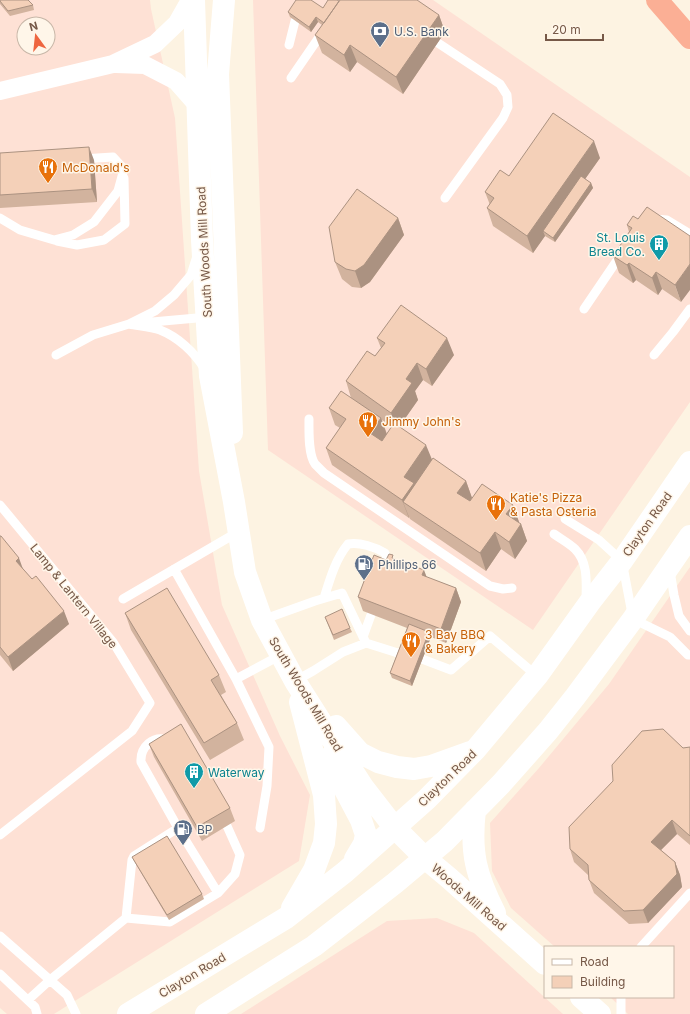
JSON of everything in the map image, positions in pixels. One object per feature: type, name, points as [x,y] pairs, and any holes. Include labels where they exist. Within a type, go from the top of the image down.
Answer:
[{"type":"highway","points":[[657,0],[690,38]]},
{"type":"main road","name":"South Woods Mill Road","points":[[194,0],[202,240],[217,316],[210,376],[234,502],[245,572],[262,620],[295,681],[363,787],[394,828]]},
{"type":"main road","name":"South Woods Mill Road","points":[[224,0],[218,74],[217,316],[234,502]]},
{"type":"main road","name":"Clayton Road","points":[[128,1014],[286,918],[337,878],[427,798],[476,749],[537,676],[585,608],[622,561],[690,462]]},
{"type":"main road","points":[[206,1014],[314,946],[425,858],[475,810],[501,784],[548,731],[575,697],[633,619],[690,536]]},
{"type":"main road","points":[[295,681],[360,753],[378,762],[397,767],[414,769],[431,766],[476,749]]},
{"type":"main road","points":[[286,918],[314,870],[324,843],[326,824],[324,795],[295,681]]},
{"type":"main road","points":[[328,733],[342,784],[361,820],[366,835],[364,844],[358,856],[337,878]]},
{"type":"main road","points":[[475,810],[473,829],[475,862],[482,887],[500,923]]},
{"type":"main road","name":"Woods Mill Road","points":[[394,828],[425,858],[544,963]]},
{"type":"main road","points":[[582,998],[600,1014]]},
{"type":"street","points":[[0,91],[113,64],[155,44],[177,23],[190,0]]},
{"type":"street","points":[[113,64],[145,65],[176,82],[198,106]]},
{"type":"lane","points":[[289,45],[295,21]]},
{"type":"lane","points":[[291,78],[326,28]]},
{"type":"lane","points":[[438,43],[500,84],[507,95],[508,107],[503,118],[445,198]]},
{"type":"lane","points":[[0,218],[20,230],[77,245],[104,240],[125,224],[124,169],[113,157],[74,159]]},
{"type":"lane","points":[[54,240],[73,235],[94,222],[118,191],[124,169]]},
{"type":"lane","points":[[647,219],[657,218],[667,220],[690,234]]},
{"type":"lane","points":[[56,355],[92,335],[129,324],[155,311],[174,295],[191,275],[202,240]]},
{"type":"lane","points":[[584,309],[627,245]]},
{"type":"lane","points":[[654,355],[690,309]]},
{"type":"lane","points":[[129,324],[217,316]]},
{"type":"lane","points":[[129,324],[160,330],[182,342],[197,356],[210,376]]},
{"type":"lane","points":[[309,419],[311,454],[314,462],[324,473],[490,586],[503,589],[512,588]]},
{"type":"lane","name":"Lamp & Lantern Village","points":[[0,505],[113,642],[150,703],[132,731],[0,836]]},
{"type":"lane","points":[[565,519],[599,540],[622,561],[633,619],[670,637],[688,655],[690,655]]},
{"type":"lane","points":[[123,600],[239,531]]},
{"type":"lane","points":[[554,534],[576,550],[583,562],[586,573],[585,608]]},
{"type":"lane","points":[[324,598],[333,569],[348,544],[354,543],[370,546],[385,553],[389,564],[383,580]]},
{"type":"lane","points":[[670,566],[674,596],[679,616],[690,631]]},
{"type":"lane","points":[[174,569],[236,679],[269,747],[267,786],[260,828]]},
{"type":"lane","points":[[262,620],[342,593],[364,640],[401,654]]},
{"type":"lane","points":[[295,681],[364,640],[378,594]]},
{"type":"lane","points":[[422,659],[451,670],[490,636],[537,676]]},
{"type":"lane","points":[[236,679],[281,655]]},
{"type":"lane","points":[[175,744],[172,741],[165,739],[150,741],[140,755],[141,762],[178,828],[218,893]]},
{"type":"lane","points":[[28,1000],[50,980],[126,918],[170,922],[218,893],[235,874],[240,855],[227,826]]},
{"type":"lane","points":[[126,918],[132,860],[134,856],[178,828]]},
{"type":"lane","points":[[642,946],[690,893]]},
{"type":"lane","points":[[0,936],[67,995],[76,1014]]},
{"type":"lane","points":[[0,974],[35,1007],[37,1014]]},
{"type":"lane","points":[[621,998],[621,1014]]},
{"type":"shaded area","points":[[0,0],[150,0],[175,118],[199,471],[222,605],[280,736],[310,795],[299,861],[54,1014],[7,1014],[0,1008]]},
{"type":"shaded area","points":[[253,0],[433,0],[690,177],[690,402],[533,630],[268,450]]},
{"type":"shaded area","points":[[690,567],[690,1014],[628,1014],[611,998],[674,998],[674,946],[554,946],[511,908],[492,871],[490,823],[539,768],[609,684]]},
{"type":"shaded area","points":[[437,918],[474,933],[563,1014],[241,1014],[387,921]]},
{"type":"building","points":[[0,0],[28,0],[33,5],[8,11]]},
{"type":"building","points":[[296,0],[311,0],[323,8],[328,0],[339,1],[324,23],[316,17],[309,27],[288,12]]},
{"type":"building","name":"U.S. Bank","points":[[340,0],[417,0],[439,15],[396,77],[350,45],[344,55],[315,35]]},
{"type":"building","points":[[553,113],[594,141],[527,236],[487,208],[494,198],[485,192],[500,170],[509,176]]},
{"type":"building","name":"McDonald's","points":[[89,147],[92,189],[0,195],[0,153]]},
{"type":"building","points":[[581,176],[591,183],[553,238],[543,231]]},
{"type":"building","points":[[357,189],[398,218],[364,265],[355,271],[346,269],[335,262],[329,227]]},
{"type":"building","name":"St. Louis Bread Co.","points":[[647,207],[690,236],[690,264],[675,285],[656,272],[652,278],[629,263],[627,265],[613,256],[632,228],[627,225],[633,216],[638,219]]},
{"type":"building","points":[[401,305],[447,338],[426,369],[417,363],[406,379],[412,383],[391,413],[346,381],[367,351],[375,356],[385,343],[377,338]]},
{"type":"building","points":[[341,391],[381,418],[370,433],[382,441],[394,423],[426,445],[404,477],[414,483],[402,500],[326,448],[346,419],[329,408]]},
{"type":"building","points":[[433,458],[466,481],[457,493],[470,501],[482,484],[513,505],[506,514],[521,524],[509,542],[495,532],[480,553],[403,502]]},
{"type":"building","points":[[0,536],[19,558],[16,561],[32,579],[36,576],[64,611],[8,657],[0,647]]},
{"type":"building","points":[[389,554],[393,555],[392,558],[424,570],[422,575],[456,588],[441,629],[358,597],[374,555],[386,560]]},
{"type":"building","points":[[167,588],[219,675],[211,680],[237,723],[204,743],[125,613]]},
{"type":"building","points":[[342,609],[350,628],[333,635],[325,617]]},
{"type":"building","points":[[409,624],[429,632],[410,681],[390,673]]},
{"type":"building","name":"Waterway","points":[[181,724],[230,808],[197,827],[149,744]]},
{"type":"building","points":[[663,729],[683,748],[690,747],[690,836],[672,820],[651,842],[675,862],[677,874],[643,910],[624,911],[589,880],[588,865],[570,849],[569,827],[613,781],[612,765],[642,731]]},
{"type":"building","points":[[167,836],[202,894],[167,915],[132,857]]},
{"type":"place","name":"U.S. Bank","points":[[380,48]]},
{"type":"place","name":"McDonald's","points":[[48,184]]},
{"type":"place","name":"St. Louis Bread Co.","points":[[659,261]]},
{"type":"place","name":"Jimmy John's","points":[[368,438]]},
{"type":"place","name":"Katie's Pizza & Pasta Osteria","points":[[496,521]]},
{"type":"place","name":"Phillips 66","points":[[364,581]]},
{"type":"place","name":"3 Bay BBQ & Bakery","points":[[411,658]]},
{"type":"place","name":"Waterway","points":[[194,789]]},
{"type":"place","name":"BP","points":[[183,846]]}]
